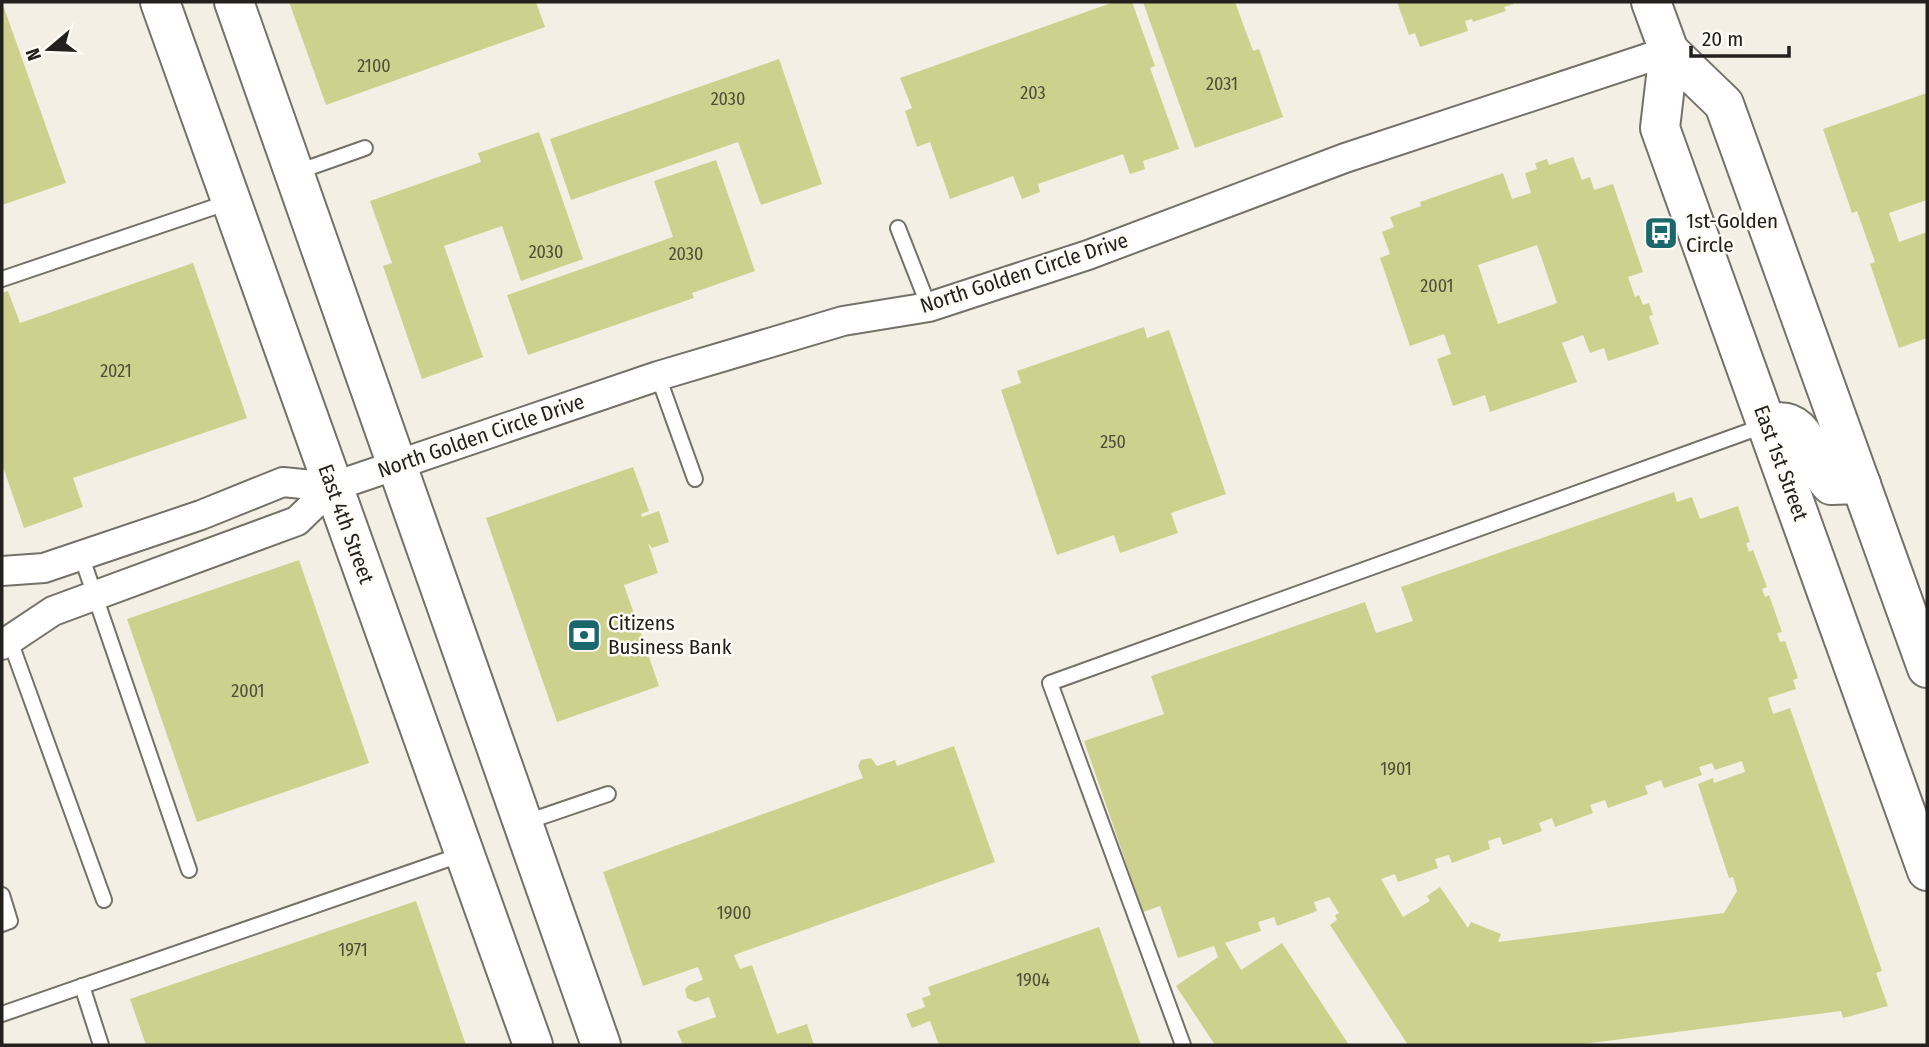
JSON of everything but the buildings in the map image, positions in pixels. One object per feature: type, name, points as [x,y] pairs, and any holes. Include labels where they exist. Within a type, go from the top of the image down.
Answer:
[{"type":"main road","name":"East 4th Street","points":[[160,2],[533,1045]]},
{"type":"main road","points":[[234,2],[395,466],[601,1045]]},
{"type":"main road","name":"East 1st Street","points":[[1651,2],[1669,51],[1724,104],[1927,668]]},
{"type":"main road","name":"East 1st Street","points":[[1669,51],[1660,128],[1927,871]]},
{"type":"main road","points":[[1767,425],[1779,421],[1792,423],[1804,434],[1822,476],[1831,485],[1861,484]]},
{"type":"street","name":"North Golden Circle Drive","points":[[2,571],[44,568],[201,515],[283,482],[332,487],[658,376],[843,321],[929,307],[1088,255],[1345,159],[1669,51]]},
{"type":"street","name":"North Golden Circle Drive","points":[[6,642],[53,611],[297,521],[332,487]]},
{"type":"lane","points":[[295,172],[365,148]]},
{"type":"lane","points":[[2,279],[233,201]]},
{"type":"lane","points":[[898,228],[929,307]]},
{"type":"lane","points":[[658,376],[695,479]]},
{"type":"lane","points":[[1183,1045],[1050,683],[1767,425]]},
{"type":"lane","points":[[81,555],[189,870]]},
{"type":"lane","points":[[6,642],[104,900]]},
{"type":"lane","points":[[522,823],[608,794]]},
{"type":"lane","points":[[2,1014],[464,854]]},
{"type":"lane","points":[[2,895],[10,921],[2,924]]},
{"type":"lane","points":[[82,986],[102,1045]]},
{"type":"place","name":"1st-Golden Circle","points":[[1661,233]]},
{"type":"place","name":"Citizens Business Bank","points":[[584,635]]}]
